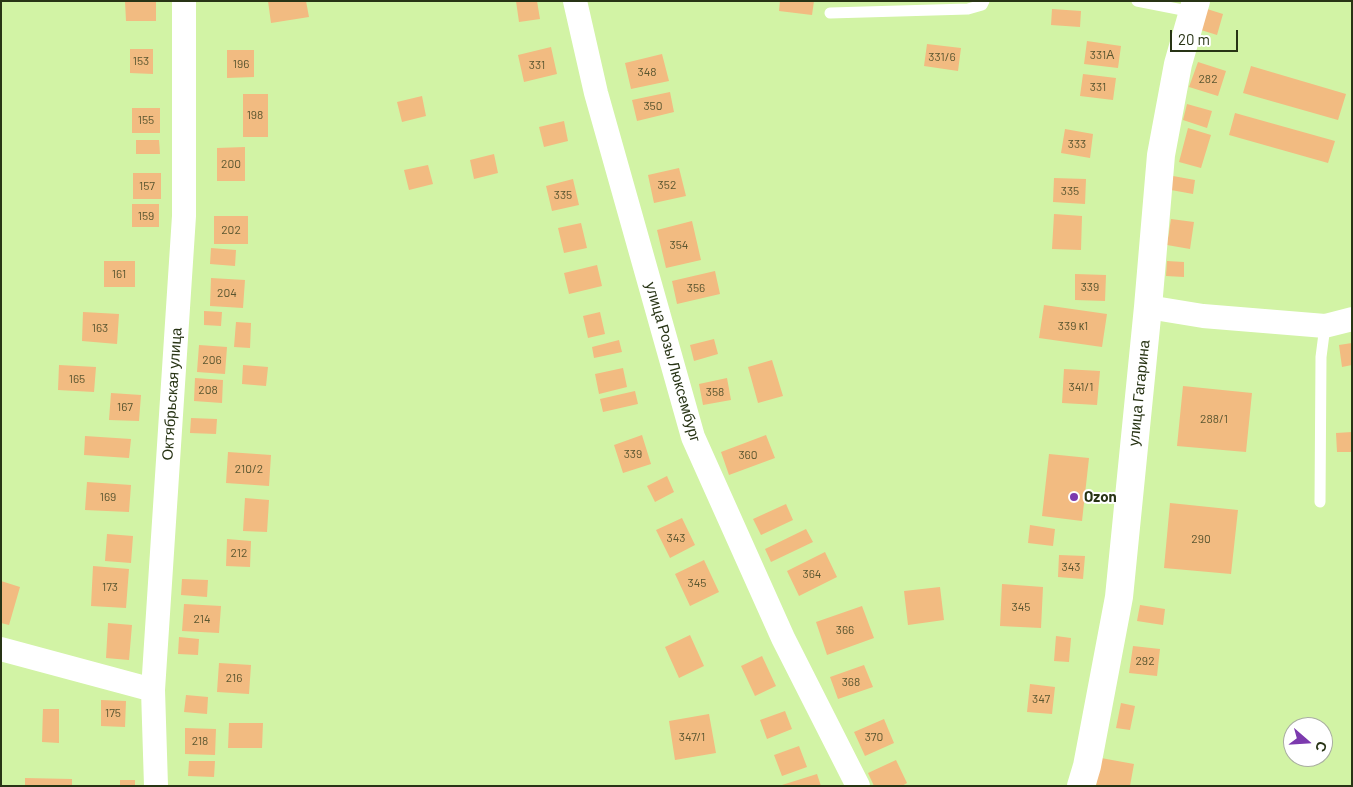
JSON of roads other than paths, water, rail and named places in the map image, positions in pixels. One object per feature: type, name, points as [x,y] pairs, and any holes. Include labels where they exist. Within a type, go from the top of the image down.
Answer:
[{"type":"main road","name":"улица Гагарина","points":[[1081,786],[1087,766],[1119,597],[1161,155],[1178,64],[1194,7]]},
{"type":"street","name":"Октябрьская улица","points":[[156,786],[153,690],[184,216],[184,1]]},
{"type":"street","name":"улица Розы Люксембург","points":[[575,1],[596,94],[693,437],[783,638],[858,786]]},
{"type":"street","points":[[1148,307],[1202,316],[1325,326],[1352,319]]},
{"type":"street","points":[[1,649],[153,690]]},
{"type":"lane","points":[[830,13],[968,9],[982,4],[984,1]]},
{"type":"lane","points":[[1137,1],[1194,7]]},
{"type":"lane","points":[[1320,502],[1321,357],[1325,326]]},
{"type":"place","name":"Ozon","points":[[1074,497]]}]
